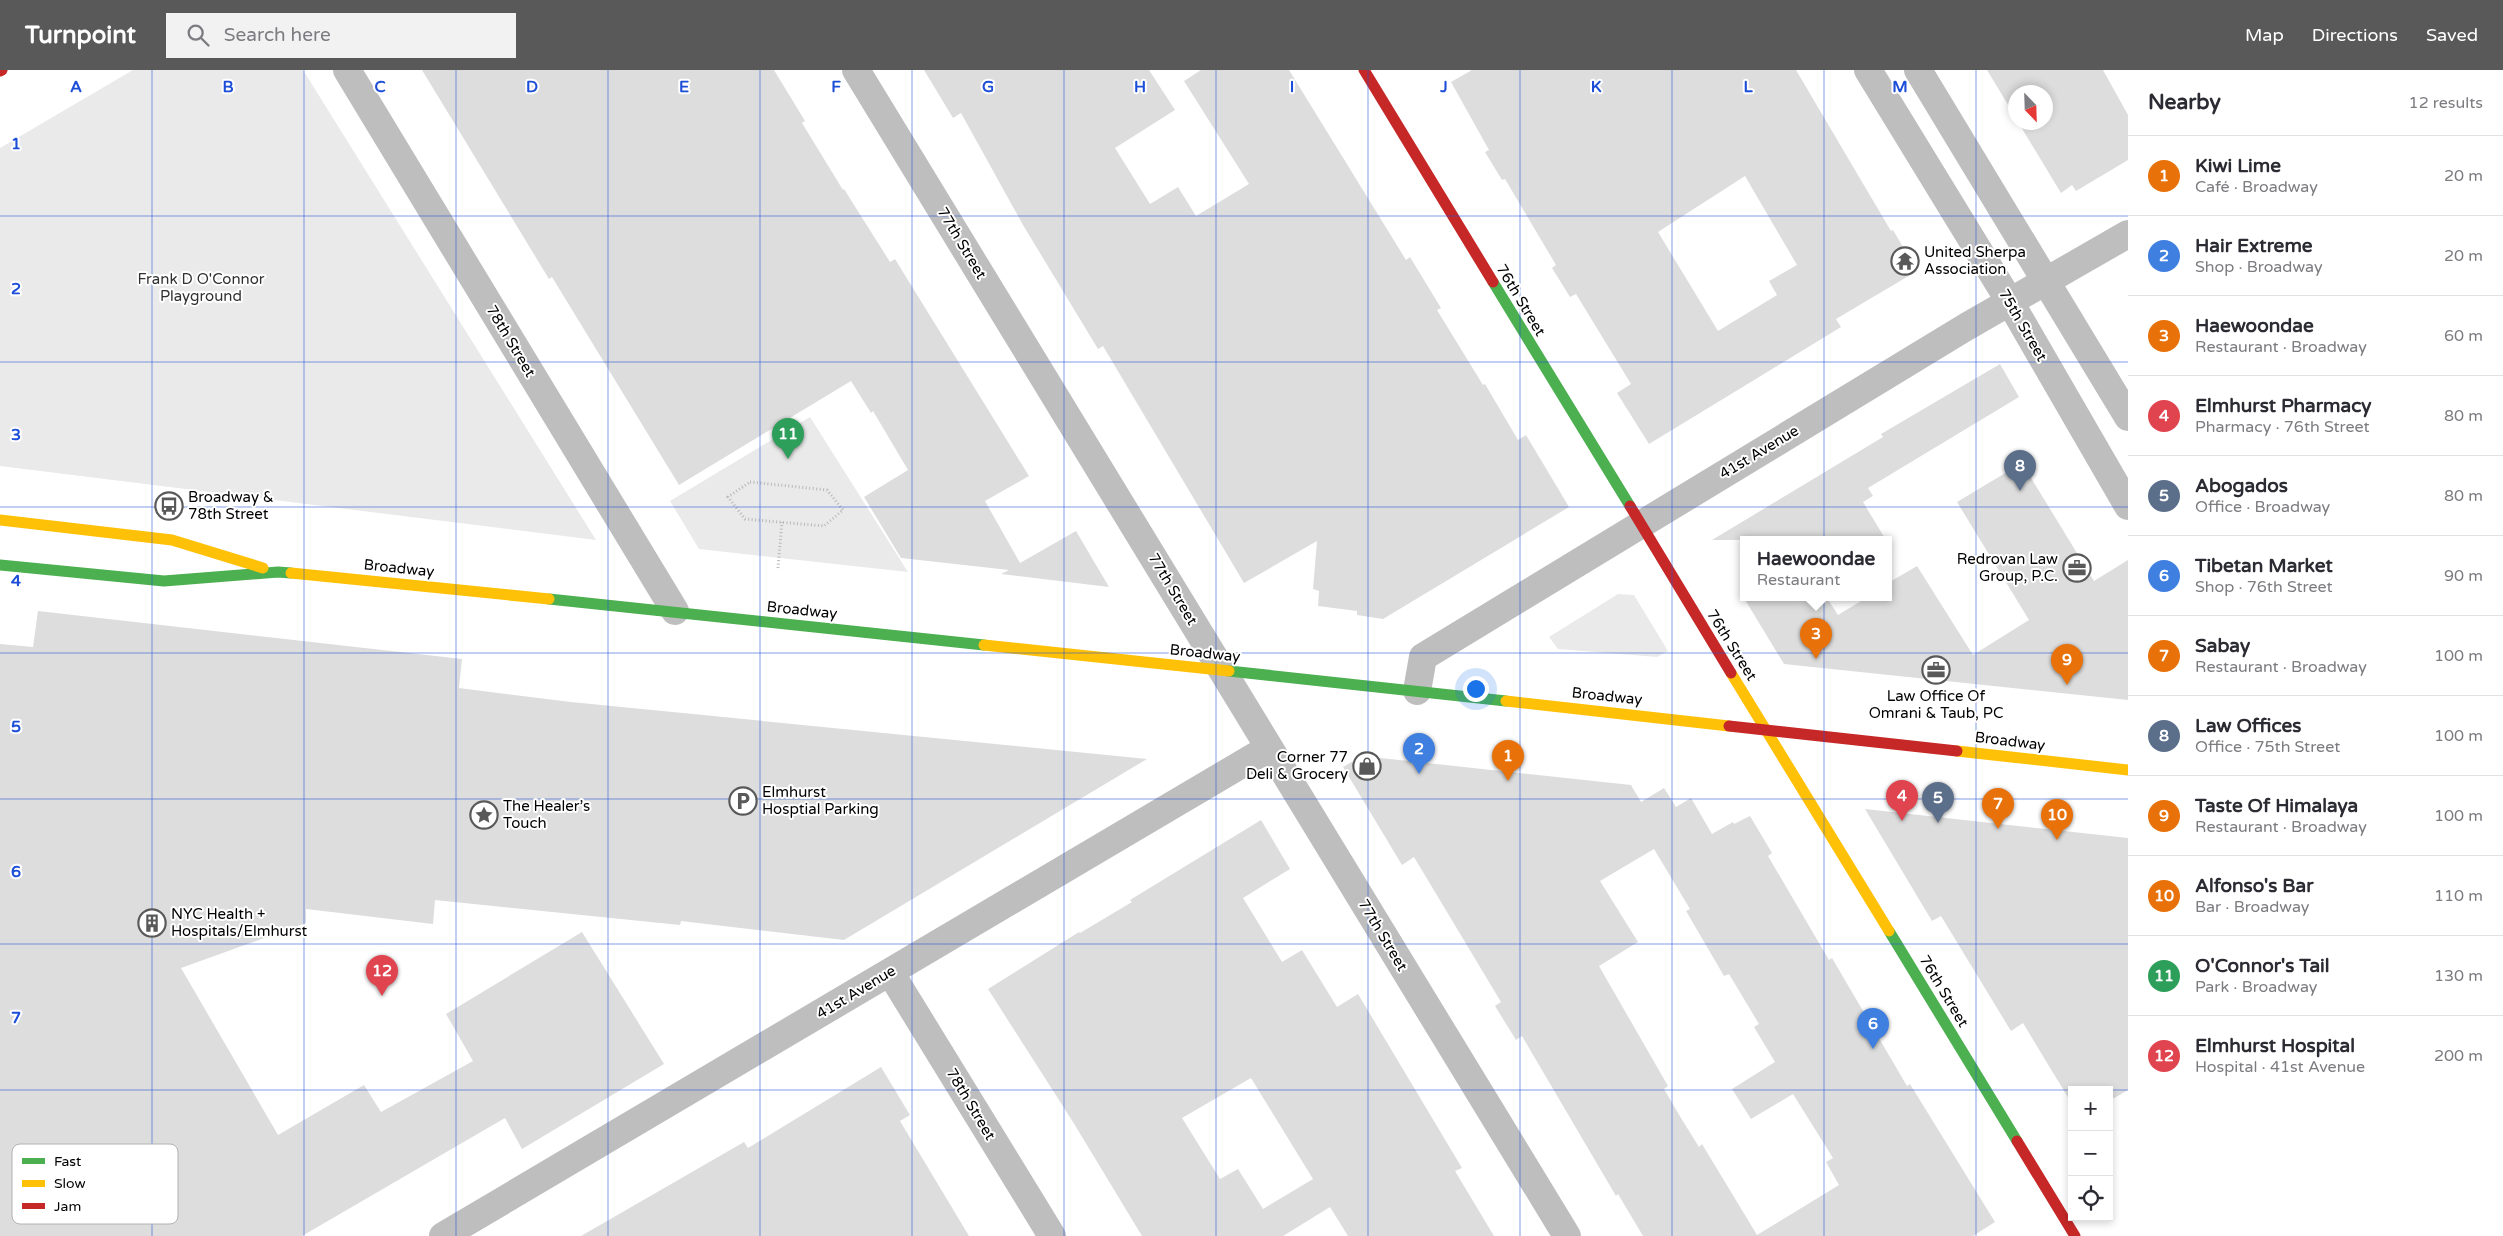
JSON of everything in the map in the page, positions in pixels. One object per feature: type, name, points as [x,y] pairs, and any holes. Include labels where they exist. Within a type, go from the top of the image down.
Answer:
[{"type":"main road","name":"76th Street","points":[[1364,70],[2075,1236]]},
{"type":"main road","name":"Broadway","points":[[0,520],[172,540],[278,572]]},
{"type":"main road","name":"Broadway","points":[[0,565],[164,581],[278,572],[675,611],[1766,728],[2128,770]]},
{"type":"street","name":"78th Street","points":[[348,70],[675,611]]},
{"type":"street","name":"77th Street","points":[[856,70],[1567,1236]]},
{"type":"street","name":"75th Street","points":[[1868,70],[2010,302],[2128,506]]},
{"type":"street","points":[[1918,70],[2047,280],[2128,417]]},
{"type":"street","name":"41st Avenue","points":[[1417,691],[1423,656],[2010,302],[2128,234]]},
{"type":"street","name":"41st Avenue","points":[[451,1234],[1269,748]]},
{"type":"street","name":"78th Street","points":[[890,972],[1052,1236]]},
{"type":"path","points":[[750,482],[827,490],[843,510],[824,526],[782,522],[745,518],[728,497],[750,482]]},
{"type":"path","points":[[778,568],[782,522]]},
{"type":"green space","name":"Frank D O'Connor Playground","points":[[133,70],[303,70],[596,540],[0,466],[0,148]]},
{"type":"green space","points":[[810,417],[908,572],[699,549],[670,501]]},
{"type":"green space","points":[[1618,594],[1634,595],[1668,651],[1657,657],[1558,649],[1549,637]]},
{"type":"building","points":[[422,70],[774,70],[805,121],[802,123],[843,190],[890,262],[895,259],[1029,476],[985,501],[1020,563],[1076,531],[1109,587],[1001,574],[1009,570],[901,558],[864,497],[908,470],[873,411],[871,413],[851,381],[679,485],[552,277],[549,279]]},
{"type":"building","points":[[924,70],[1149,70],[1175,110],[1115,148],[1150,204],[1178,187],[1196,216],[1249,184],[1184,81],[1201,70],[1289,70],[1406,260],[1410,257],[1441,308],[1437,310],[1483,385],[1485,384],[1518,440],[1526,435],[1569,507],[1383,619],[1357,615],[1357,611],[1318,606],[1319,591],[1313,589],[1317,541],[1244,583],[1103,346],[1098,349],[1023,225],[961,113],[953,118]]},
{"type":"building","points":[[1472,70],[1796,70],[1891,231],[1893,230],[1917,271],[1836,319],[1841,327],[1649,444],[1617,393],[1631,384],[1576,294],[1570,297],[1552,268],[1556,265],[1505,179],[1502,180],[1485,152],[1489,150],[1451,82]],"holes":[[[1745,176],[1797,265],[1769,281],[1777,295],[1718,331],[1658,232]]]},
{"type":"building","points":[[1987,70],[2103,70],[2128,115],[2128,160],[2076,191],[2072,185],[2061,193],[2023,130],[2053,130],[2053,85],[2008,85],[2008,105]]},
{"type":"building","points":[[2000,364],[2019,397],[1868,488],[1873,496],[1863,502],[1884,536],[1740,536],[1740,540],[1712,540],[1883,437],[1881,434]]},
{"type":"building","points":[[2022,463],[2094,581],[2128,560],[2128,700],[1784,664],[1746,601],[1829,601],[1838,615],[1861,601],[1892,601],[1892,581],[1917,566],[1973,655],[2029,620],[1957,502]]},
{"type":"building","points":[[38,611],[462,659],[459,688],[571,702],[1147,759],[844,940],[681,921],[680,925],[435,900],[433,924],[306,909],[306,923],[181,968],[278,1135],[364,1085],[381,1112],[473,1061],[446,1014],[582,932],[664,1064],[522,1149],[505,1118],[302,1236],[0,1236],[0,644],[33,647]]},
{"type":"building","points":[[1362,756],[1631,785],[1641,802],[1664,788],[1676,807],[1691,798],[1712,834],[1733,822],[1734,824],[1750,816],[1772,853],[1768,856],[1829,960],[1832,958],[1907,1086],[1910,1084],[1995,1222],[1973,1236],[1643,1236],[1618,1194],[1616,1196],[1522,1036],[1516,1040],[1495,1006],[1501,1002],[1414,857],[1402,865],[1343,767]],"holes":[[[1654,849],[1690,909],[1686,911],[1724,976],[1729,974],[1759,1024],[1754,1027],[1775,1062],[1732,1089],[1751,1119],[1793,1094],[1833,1158],[1826,1162],[1839,1185],[1757,1235],[1702,1144],[1699,1147],[1681,1118],[1664,1089],[1668,1086],[1599,966],[1638,942],[1600,881]]]},
{"type":"building","points":[[1865,809],[2128,838],[2128,1090],[2113,1099],[2113,1086],[2068,1086],[2068,1097],[2023,1023],[2011,1031],[1941,916],[1932,921]]},
{"type":"building","points":[[1261,820],[1290,869],[1243,898],[1282,962],[1302,950],[1337,1007],[1358,994],[1462,1168],[1455,1171],[1494,1236],[1348,1236],[1330,1207],[1283,1236],[1142,1236],[1073,1122],[988,989],[1079,932],[1132,902],[1130,900]],"holes":[[[1251,1078],[1313,1179],[1263,1209],[1238,1169],[1220,1179],[1182,1118]]]},
{"type":"building","points":[[881,1067],[910,1115],[900,1121],[969,1236],[581,1236],[744,1142],[748,1148]]},
{"type":"traffic: fast","points":[[1493,282],[1630,506]]},
{"type":"traffic: fast","points":[[0,565],[164,581],[278,572],[291,573]]},
{"type":"traffic: fast","points":[[549,599],[984,645]]},
{"type":"traffic: fast","points":[[1229,671],[1506,701]]},
{"type":"traffic: fast","points":[[1889,931],[2017,1141]]},
{"type":"traffic: slow","points":[[0,520],[172,540],[263,568]]},
{"type":"traffic: slow","points":[[291,573],[549,599]]},
{"type":"traffic: slow","points":[[984,645],[1229,671]]},
{"type":"traffic: slow","points":[[1731,673],[1889,931]]},
{"type":"traffic: slow","points":[[1506,701],[1729,726]]},
{"type":"traffic: slow","points":[[1957,751],[2128,770]]},
{"type":"traffic: jam","points":[[1364,70],[1493,282]]},
{"type":"traffic: jam","points":[[1630,506],[1731,673]]},
{"type":"traffic: jam","points":[[1729,726],[1957,751]]},
{"type":"traffic: jam","points":[[2017,1141],[2075,1236]]},
{"type":"place","name":"United Sherpa Association","points":[[1905,261]]},
{"type":"place","name":"O'Connor's Tail","points":[[788,459]]},
{"type":"place","name":"Law Offices","points":[[2020,491]]},
{"type":"place","name":"Broadway & 78th Street","points":[[169,506]]},
{"type":"place","name":"Redrovan Law Group, P.C.","points":[[2077,568]]},
{"type":"place","name":"Haewoondae","points":[[1816,659]]},
{"type":"place","name":"Law Office Of Omrani & Taub, PC","points":[[1936,670]]},
{"type":"place","name":"Taste Of Himalaya","points":[[2067,685]]},
{"type":"place","name":"Corner 77 Deli & Grocery","points":[[1367,766]]},
{"type":"place","name":"Hair Extreme","points":[[1419,774]]},
{"type":"place","name":"Kiwi Lime","points":[[1508,781]]},
{"type":"place","name":"Elmhurst Hosptial Parking","points":[[743,801]]},
{"type":"place","name":"The Healer’s Touch","points":[[484,815]]},
{"type":"place","name":"Elmhurst Pharmacy","points":[[1902,821]]},
{"type":"place","name":"Abogados","points":[[1938,823]]},
{"type":"place","name":"Sabay","points":[[1998,829]]},
{"type":"place","name":"Alfonso's Bar","points":[[2057,840]]},
{"type":"place","name":"NYC Health + Hospitals/Elmhurst","points":[[152,923]]},
{"type":"place","name":"Elmhurst Hospital","points":[[382,996]]},
{"type":"place","name":"Tibetan Market","points":[[1873,1049]]}]
